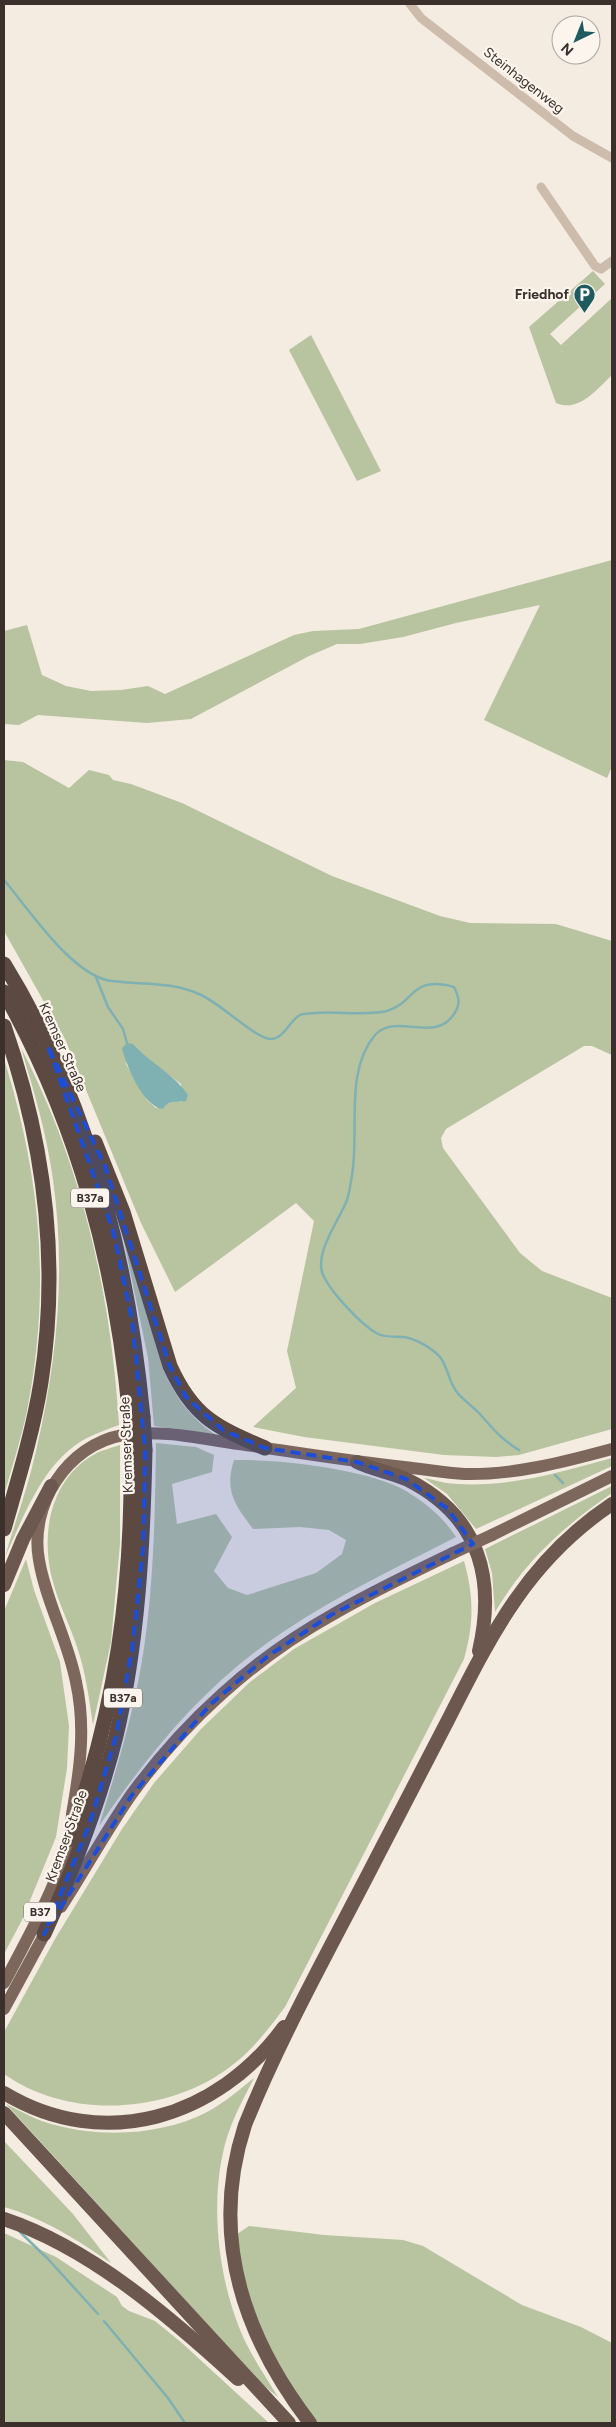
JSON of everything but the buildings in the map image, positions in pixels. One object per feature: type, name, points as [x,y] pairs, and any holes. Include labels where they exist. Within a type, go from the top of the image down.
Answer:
[{"type":"highway","name":"Kremser Straße","points":[[4,964],[49,1049],[92,1160],[113,1231],[132,1320],[143,1548],[132,1649],[116,1736],[80,1849],[44,1934]]},
{"type":"highway","name":"Kremser Straße","points":[[4,992],[46,1077],[70,1138],[96,1217],[119,1320],[137,1417]]},
{"type":"highway","points":[[4,1026],[27,1098],[36,1141],[47,1219],[49,1261],[48,1311],[41,1381],[26,1452],[4,1529]]},
{"type":"highway","points":[[49,1049],[60,1065],[109,1175],[134,1244],[170,1366],[178,1383],[186,1397],[210,1422],[223,1430],[265,1448]]},
{"type":"highway","name":"Kremser Straße","points":[[70,1839],[101,1737],[120,1650],[130,1563],[138,1451]]},
{"type":"highway","points":[[357,1462],[390,1472],[422,1488],[448,1509],[465,1529],[480,1562],[486,1593],[484,1628],[476,1664]]},
{"type":"highway","points":[[4,1585],[23,1539],[51,1486]]},
{"type":"highway","points":[[310,2423],[278,2376],[253,2328],[244,2304],[233,2260],[229,2213],[234,2167],[245,2125],[304,1998],[476,1664],[521,1589],[536,1569],[572,1534],[612,1504]]},
{"type":"highway","points":[[4,2093],[36,2109],[82,2121],[121,2122],[166,2115],[206,2098],[238,2077],[268,2047],[304,1998]]},
{"type":"highway","points":[[4,2113],[288,2423]]},
{"type":"highway","points":[[4,2219],[26,2226],[80,2255],[143,2299],[202,2347],[288,2423]]},
{"type":"main road","points":[[70,1839],[81,1768],[81,1710],[69,1655],[42,1578],[38,1556],[39,1522],[51,1486],[79,1455],[98,1444],[120,1436],[171,1435],[357,1462],[465,1474],[495,1473],[551,1465],[612,1448]]},
{"type":"main road","points":[[44,1934],[132,1795],[185,1730],[211,1704],[268,1656],[309,1628],[369,1595],[612,1476]]},
{"type":"main road","name":"B37","points":[[4,1983],[40,1913],[70,1839]]},
{"type":"main road","name":"B37","points":[[4,2009],[44,1934]]},
{"type":"street","name":"Steinhagenweg","points":[[410,4],[421,18],[573,136],[612,158]]},
{"type":"street","points":[[541,187],[595,266],[601,269],[612,261]]},
{"type":"highlighted area","points":[[49,1049],[105,1166],[170,1366],[186,1397],[223,1430],[265,1448],[357,1462],[406,1479],[448,1509],[473,1544],[331,1615],[268,1656],[211,1704],[132,1795],[44,1934],[89,1825],[116,1736],[132,1649],[143,1548],[145,1450],[132,1320],[113,1231]]},
{"type":"green space","points":[[593,271],[605,284],[550,334],[561,345],[612,298],[612,375],[587,398],[572,405],[564,405],[556,403],[529,327]]},
{"type":"green space","points":[[311,335],[381,471],[357,481],[289,350]]},
{"type":"green space","points":[[612,560],[612,767],[607,778],[484,720],[540,605],[456,623],[403,637],[360,644],[337,644],[309,656],[191,719],[147,723],[38,715],[19,725],[4,724],[4,631],[27,625],[42,675],[66,686],[91,691],[121,690],[148,686],[165,694],[294,635],[313,631],[359,629]]},
{"type":"green space","points":[[4,760],[23,762],[69,788],[89,770],[109,775],[113,780],[131,784],[182,803],[332,876],[440,916],[470,923],[556,924],[612,941],[612,1055],[592,1046],[584,1046],[446,1129],[441,1138],[443,1148],[520,1253],[542,1271],[612,1298],[612,1429],[519,1455],[496,1457],[444,1455],[304,1437],[253,1427],[296,1388],[287,1351],[314,1221],[296,1203],[175,1292],[141,1223],[65,1039],[4,931]],"holes":[[[133,1044],[143,1056],[181,1084],[182,1102],[174,1101],[156,1108],[147,1100],[126,1064]]]},
{"type":"green space","points":[[21,1048],[61,1138],[77,1184],[90,1231],[109,1327],[119,1425],[87,1438],[59,1460],[37,1490],[5,1557],[29,1478],[43,1418],[54,1350],[59,1283],[57,1214],[53,1180],[40,1113]]},
{"type":"green space","points":[[4,1059],[27,1147],[34,1190],[40,1277],[39,1321],[27,1411],[4,1495]]},
{"type":"green space","points":[[122,1232],[163,1369],[184,1406],[198,1421],[216,1435],[154,1426],[148,1358]]},
{"type":"green space","points":[[156,1443],[196,1447],[214,1455],[212,1472],[172,1484],[177,1524],[216,1514],[232,1537],[214,1571],[228,1588],[247,1595],[316,1573],[342,1554],[346,1540],[329,1530],[300,1527],[253,1529],[236,1505],[233,1497],[230,1480],[234,1460],[274,1461],[322,1467],[347,1471],[390,1483],[420,1500],[446,1523],[456,1537],[325,1606],[283,1632],[229,1673],[160,1745],[99,1826],[131,1716],[144,1648],[152,1571]]},
{"type":"green space","points":[[120,1445],[120,1544],[111,1642],[93,1725],[81,1659],[58,1599],[49,1565],[48,1528],[58,1494],[67,1478],[79,1465],[95,1454]]},
{"type":"green space","points":[[612,1458],[612,1466],[476,1529],[447,1494],[424,1478],[454,1484],[516,1481]]},
{"type":"green space","points":[[612,1486],[612,1493],[577,1519],[533,1560],[519,1576],[495,1612],[492,1573],[485,1549]]},
{"type":"green space","points":[[26,1559],[34,1590],[60,1662],[69,1726],[67,1768],[56,1837],[22,1920],[4,1954],[4,1611]]},
{"type":"green space","points":[[464,1561],[470,1586],[471,1622],[464,1659],[285,2007],[256,2044],[235,2063],[210,2080],[182,2093],[152,2101],[121,2105],[90,2105],[59,2099],[30,2089],[4,2074],[4,2032],[55,1939],[122,1829],[154,1783],[201,1729],[250,1682],[294,1649],[375,1603]]},
{"type":"green space","points":[[254,2078],[233,2120],[223,2151],[217,2208],[218,2237],[228,2294],[237,2321],[247,2345],[278,2397],[263,2385],[6,2104],[30,2116],[55,2125],[93,2132],[133,2132],[171,2126],[190,2120],[219,2105]]},
{"type":"green space","points":[[4,2141],[73,2214],[111,2263],[60,2230],[33,2217],[4,2207]]},
{"type":"green space","points":[[249,2226],[324,2235],[403,2240],[423,2246],[522,2305],[581,2327],[612,2343],[612,2423],[314,2423],[256,2326],[234,2236]]},
{"type":"green space","points":[[4,2233],[56,2257],[117,2297],[122,2306],[129,2311],[155,2321],[182,2343],[269,2423],[4,2423]]},
{"type":"water","points":[[127,1043],[133,1044],[176,1081],[188,1095],[186,1101],[170,1103],[163,1109],[156,1107],[149,1101],[136,1084],[127,1064],[122,1048]]},
{"type":"waterway","points":[[4,880],[39,924],[67,955],[82,968],[97,977],[112,981],[179,987],[209,999],[256,1033],[271,1039],[280,1036],[302,1014],[387,1011],[396,1007],[421,987],[440,984],[454,987],[458,997],[458,1004],[454,1014],[446,1023],[437,1027],[394,1026],[384,1029],[375,1035],[365,1050],[359,1067],[356,1086],[354,1163],[347,1200],[328,1238],[321,1259],[321,1268],[328,1284],[340,1300],[371,1330],[384,1336],[404,1337],[414,1340],[437,1354],[443,1361],[453,1387],[458,1394],[501,1437],[519,1450]]},
{"type":"waterway","points":[[96,977],[108,1007],[123,1029],[127,1043]]},
{"type":"waterway","points":[[555,1475],[563,1483]]},
{"type":"waterway","points":[[20,2232],[48,2259],[98,2314]]},
{"type":"waterway","points":[[104,2321],[168,2398],[185,2423]]},
{"type":"place","name":"Friedhof","points":[[585,313]]}]
